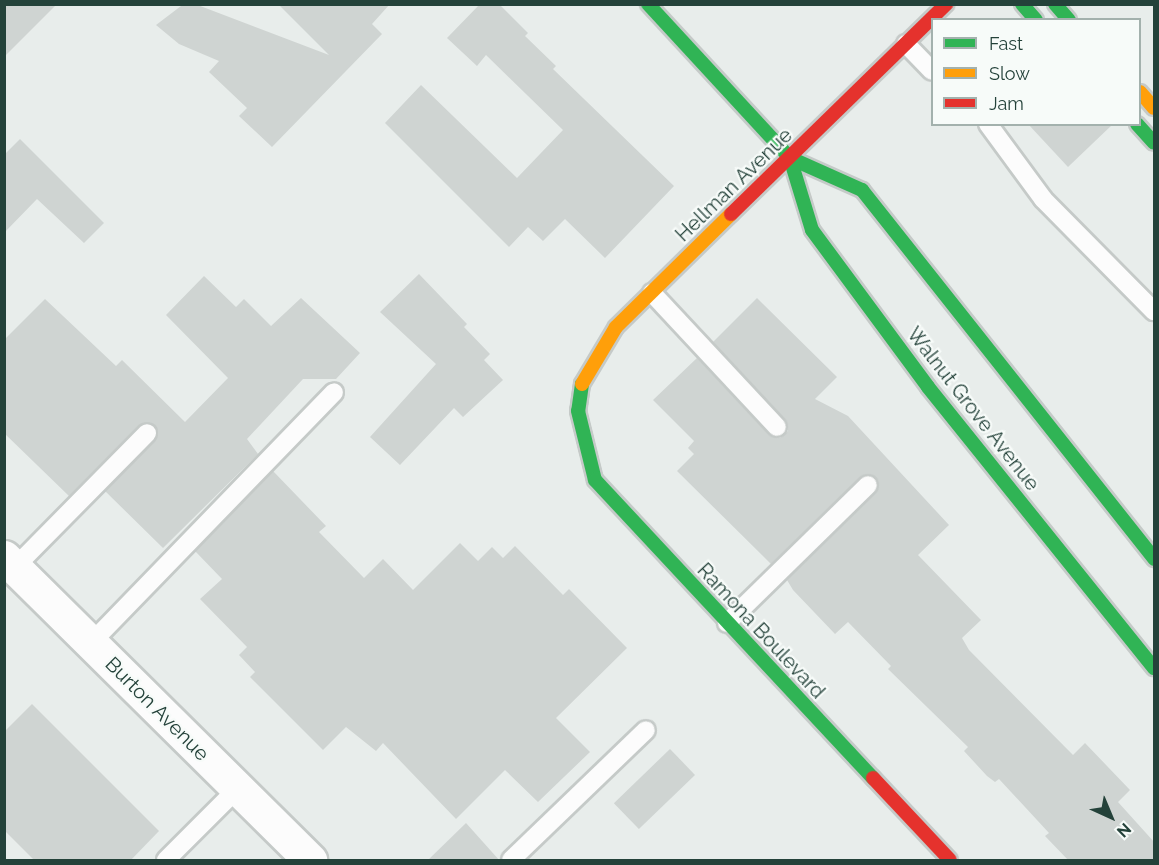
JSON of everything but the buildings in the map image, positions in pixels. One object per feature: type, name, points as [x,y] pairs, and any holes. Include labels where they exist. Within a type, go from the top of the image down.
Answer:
[{"type":"main road","name":"Walnut Grove Avenue","points":[[648,4],[790,158],[862,190],[1155,559]]},
{"type":"main road","name":"Hellman Avenue","points":[[932,18],[946,4]]},
{"type":"main road","points":[[1022,4],[1034,18]]},
{"type":"main road","points":[[1054,4],[1067,18]]},
{"type":"main road","name":"Hellman Avenue","points":[[578,411],[581,385],[597,352],[652,292],[931,19]]},
{"type":"main road","points":[[1141,93],[1155,108]]},
{"type":"main road","points":[[1139,126],[1155,143]]},
{"type":"main road","name":"Walnut Grove Avenue","points":[[790,158],[812,230],[928,387],[1155,668]]},
{"type":"main road","name":"Ramona Boulevard","points":[[578,411],[595,480],[950,861]]},
{"type":"street","name":"Burton Avenue","points":[[10,562],[307,860]]},
{"type":"lane","points":[[906,44],[931,69]]},
{"type":"lane","points":[[989,126],[1043,199],[1155,311]]},
{"type":"lane","points":[[652,292],[777,427]]},
{"type":"lane","points":[[91,643],[334,392]]},
{"type":"lane","points":[[10,562],[147,433]]},
{"type":"lane","points":[[727,623],[868,485]]},
{"type":"lane","points":[[511,861],[646,730]]},
{"type":"lane","points":[[166,861],[237,789]]},
{"type":"traffic: fast","points":[[648,4],[790,158],[862,190],[1154,559]]},
{"type":"traffic: fast","points":[[1022,4],[1034,18]]},
{"type":"traffic: fast","points":[[1055,4],[1067,18]]},
{"type":"traffic: fast","points":[[1139,126],[1154,143]]},
{"type":"traffic: fast","points":[[790,158],[812,230],[928,387],[1154,668]]},
{"type":"traffic: fast","points":[[582,384],[578,411],[595,480],[873,778]]},
{"type":"traffic: slow","points":[[1141,93],[1154,108]]},
{"type":"traffic: slow","points":[[582,384],[616,327],[731,214]]},
{"type":"traffic: jam","points":[[932,18],[946,4]]},
{"type":"traffic: jam","points":[[731,214],[931,19]]},
{"type":"traffic: jam","points":[[873,778],[950,860]]}]
